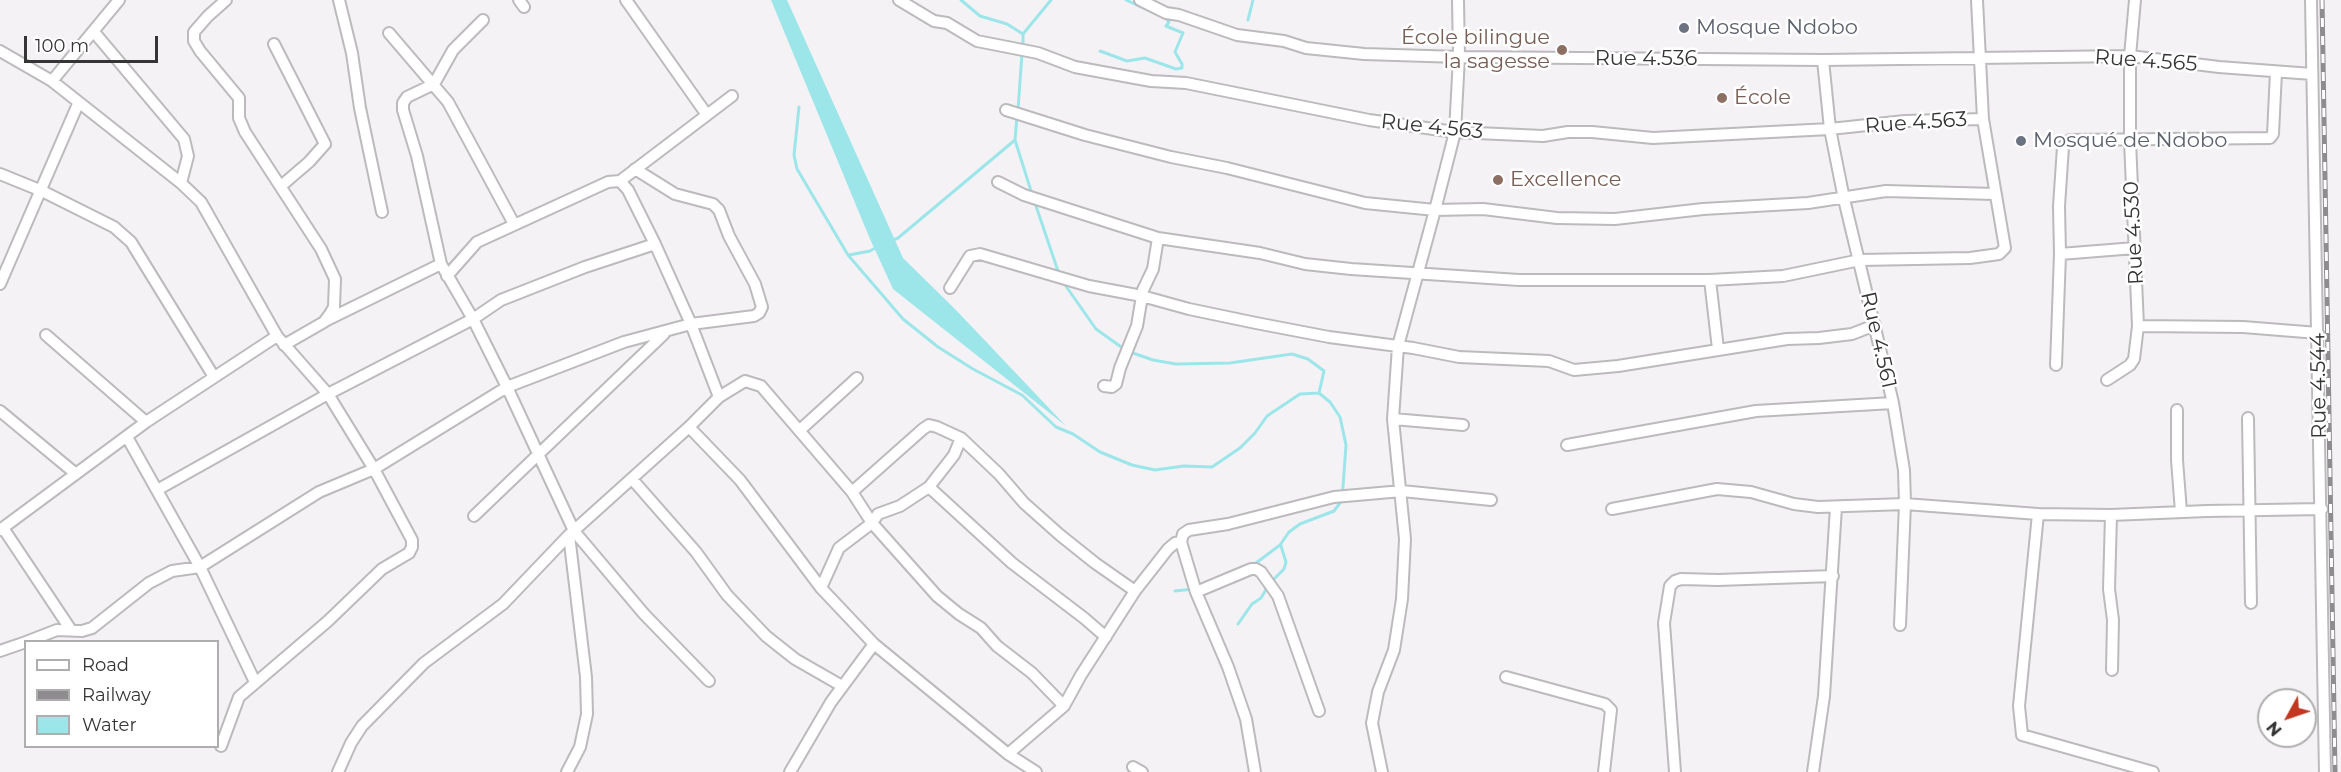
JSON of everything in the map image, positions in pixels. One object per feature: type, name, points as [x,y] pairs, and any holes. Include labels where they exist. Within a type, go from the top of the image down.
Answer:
[{"type":"street","points":[[52,81],[62,66],[94,32],[119,0]]},
{"type":"street","points":[[226,0],[207,16],[194,32],[194,40],[200,51],[239,98],[239,118],[245,132],[321,249],[335,279],[334,307],[324,322]]},
{"type":"street","points":[[339,0],[352,53],[360,108],[382,212]]},
{"type":"street","points":[[626,0],[707,115]]},
{"type":"street","name":"Rue 4.563","points":[[899,0],[934,21],[947,23],[976,41],[1038,53],[1075,67],[1151,81],[1186,83],[1348,116],[1455,132],[1543,136],[1568,132],[1592,132],[1653,138],[1983,118]]},
{"type":"street","name":"Rue 4.536","points":[[1140,0],[1166,13],[1253,38],[1284,41],[1306,48],[1364,54],[1823,60],[1980,58]]},
{"type":"street","points":[[1382,772],[1372,723],[1378,692],[1394,650],[1402,599],[1405,539],[1394,419],[1398,346],[1455,132],[1459,57],[1458,0]]},
{"type":"street","points":[[998,182],[1024,195],[1158,238],[1260,253],[1305,264],[1418,273],[1519,280],[1710,280],[1783,276],[1860,260],[1970,258],[1999,254],[2005,248],[1983,118],[1977,0]]},
{"type":"street","name":"Rue 4.530","points":[[2107,380],[2130,365],[2134,359],[2138,326],[2130,141],[2130,56],[2135,0]]},
{"type":"street","name":"Rue 4.544","points":[[2311,0],[2325,772]]},
{"type":"street","points":[[483,20],[453,50],[434,84],[407,97],[403,103],[403,110],[417,156],[441,264],[473,319],[507,387],[539,453],[572,533],[586,677],[587,714],[580,747],[567,772]]},
{"type":"street","points":[[94,32],[184,139],[188,156],[181,183]]},
{"type":"street","points":[[389,33],[448,102],[514,224]]},
{"type":"street","points":[[274,44],[325,144],[309,162],[280,186]]},
{"type":"street","points":[[0,51],[52,81],[78,104],[181,183],[201,202],[281,341],[328,394],[410,532],[412,547],[409,553],[382,569],[328,621],[240,697],[221,746]]},
{"type":"street","name":"Rue 4.565","points":[[1980,58],[2130,56],[2219,67],[2312,74]]},
{"type":"street","name":"Rue 4.561","points":[[1567,445],[1756,411],[1893,403],[1844,199],[1830,129],[1823,60]]},
{"type":"street","points":[[2056,365],[2062,147],[2070,140],[2270,138],[2273,134],[2276,72]]},
{"type":"street","points":[[447,276],[477,242],[608,182],[620,181],[732,96]]},
{"type":"street","points":[[0,284],[78,104]]},
{"type":"street","points":[[1006,110],[1085,135],[1365,203],[1435,210],[1483,209],[1557,218],[1615,219],[1703,209],[1844,199],[1886,191],[1995,194]]},
{"type":"street","points":[[31,640],[57,630],[82,631],[92,628],[149,583],[172,572],[200,567],[319,492],[374,469],[507,387],[624,342],[691,324],[754,316],[762,307],[755,284],[729,236],[719,210],[713,204],[675,194],[635,169]]},
{"type":"street","points":[[0,174],[42,191],[114,227],[131,242],[214,377]]},
{"type":"street","points":[[620,181],[628,190],[655,244],[691,324],[719,396]]},
{"type":"street","points":[[1104,386],[1112,387],[1116,384],[1137,326],[1142,296],[1153,269],[1158,238]]},
{"type":"street","points":[[157,490],[328,394],[473,319],[501,300],[585,267],[655,244]]},
{"type":"street","points":[[2060,254],[2134,248]]},
{"type":"street","points":[[950,288],[966,261],[974,254],[1011,262],[1089,286],[1256,323],[1459,357],[1549,361],[1575,370],[1618,366],[1787,339],[1852,334],[1875,325]]},
{"type":"street","points":[[70,630],[1,529],[127,436],[214,377],[281,341],[441,264]]},
{"type":"street","points":[[1710,280],[1718,349]]},
{"type":"street","points":[[2138,326],[2243,327],[2318,333]]},
{"type":"street","points":[[474,516],[666,332]]},
{"type":"street","points":[[46,335],[146,423]]},
{"type":"street","points":[[800,430],[857,378]]},
{"type":"street","points":[[338,772],[351,743],[362,726],[424,663],[503,604],[572,533],[689,427],[719,396],[745,381],[761,386],[852,492],[872,523],[937,596],[981,628],[997,646],[1032,673],[1064,706]]},
{"type":"street","points":[[1893,403],[1904,470],[1905,504],[1900,625]]},
{"type":"street","points":[[2177,410],[2177,460],[2181,512]]},
{"type":"street","points":[[0,411],[76,474]]},
{"type":"street","points":[[2248,418],[2251,603]]},
{"type":"street","points":[[1394,419],[1463,425]]},
{"type":"street","points":[[852,492],[929,425],[937,427],[961,438],[1060,535],[1135,591]]},
{"type":"street","points":[[689,427],[740,480],[821,588],[874,644],[1008,754],[1036,772]]},
{"type":"street","points":[[127,436],[200,567],[255,682]]},
{"type":"street","points":[[821,588],[839,548],[872,523],[878,514],[900,506],[929,487],[954,455],[961,438]]},
{"type":"street","points":[[632,479],[696,552],[727,595],[766,636],[795,659],[842,686]]},
{"type":"street","points":[[929,487],[1012,563],[1106,637]]},
{"type":"street","points":[[1612,508],[1717,489],[1751,492],[1794,504],[1836,507],[1905,504],[2038,514],[2111,515],[2322,510]]},
{"type":"street","points":[[1255,772],[1246,719],[1228,667],[1196,592],[1181,542],[1184,534],[1189,530],[1228,524],[1334,498],[1402,491],[1491,500]]},
{"type":"street","points":[[1813,772],[1824,696],[1836,507]]},
{"type":"street","points":[[2038,514],[2019,706],[2022,735],[2153,772]]},
{"type":"street","points":[[2111,515],[2109,589],[2113,620],[2112,670]]},
{"type":"street","points":[[572,533],[644,614],[709,681]]},
{"type":"street","points":[[1008,754],[1064,706],[1135,591],[1168,549],[1175,543],[1181,542]]},
{"type":"street","points":[[1196,592],[1251,570],[1256,569],[1261,572],[1278,596],[1318,711]]},
{"type":"street","points":[[1675,772],[1664,623],[1670,586],[1681,579],[1833,576]]},
{"type":"street","points":[[0,651],[24,643]]},
{"type":"street","points":[[790,772],[842,686],[874,644]]},
{"type":"street","points":[[1506,677],[1605,704],[1611,710],[1605,772]]},
{"type":"water","points":[[771,0],[787,0],[903,258],[956,310],[1066,426],[893,289]]},
{"type":"waterway","points":[[961,0],[980,16],[1007,24],[1023,34]]},
{"type":"waterway","points":[[1023,47],[1023,34],[1051,0]]},
{"type":"waterway","points":[[1126,0],[1163,17]]},
{"type":"waterway","points":[[1248,20],[1253,0]]},
{"type":"waterway","points":[[1100,51],[1127,61],[1145,58],[1176,69],[1182,68],[1175,52],[1183,33],[1166,26],[1169,22],[1165,17]]},
{"type":"waterway","points":[[1018,110],[1022,53]]},
{"type":"waterway","points":[[799,107],[794,155],[797,169],[848,255],[903,319],[938,347],[1022,395],[1056,427],[1073,434],[1100,452],[1132,465],[1155,470],[1184,466],[1212,467],[1240,448],[1267,416],[1300,394],[1319,393],[1330,402],[1340,417],[1346,445],[1342,500],[1334,511],[1300,524],[1289,532],[1280,545],[1252,566]]},
{"type":"waterway","points":[[1017,116],[1015,140],[1032,194]]},
{"type":"waterway","points":[[891,241],[898,238],[1015,140]]},
{"type":"waterway","points":[[1035,203],[1059,274]]},
{"type":"waterway","points":[[849,255],[870,251],[877,247]]},
{"type":"waterway","points":[[1063,282],[1096,329],[1124,349]]},
{"type":"waterway","points":[[1130,352],[1153,360],[1176,364],[1230,363],[1292,354],[1308,359],[1324,371],[1319,393]]},
{"type":"waterway","points":[[1272,581],[1284,569],[1286,562],[1281,546]]},
{"type":"waterway","points":[[1238,624],[1252,604],[1261,598],[1268,586]]},
{"type":"waterway","points":[[1175,591],[1193,589]]},
{"type":"railway","points":[[2322,0],[2335,772]]},
{"type":"place","name":"Mosque Ndobo","points":[[1684,28]]},
{"type":"place","name":"École bilingue la sagesse","points":[[1562,50]]},
{"type":"place","name":"École","points":[[1722,98]]},
{"type":"place","name":"Mosqué de Ndobo","points":[[2021,141]]},
{"type":"place","name":"Excellence","points":[[1498,180]]}]
